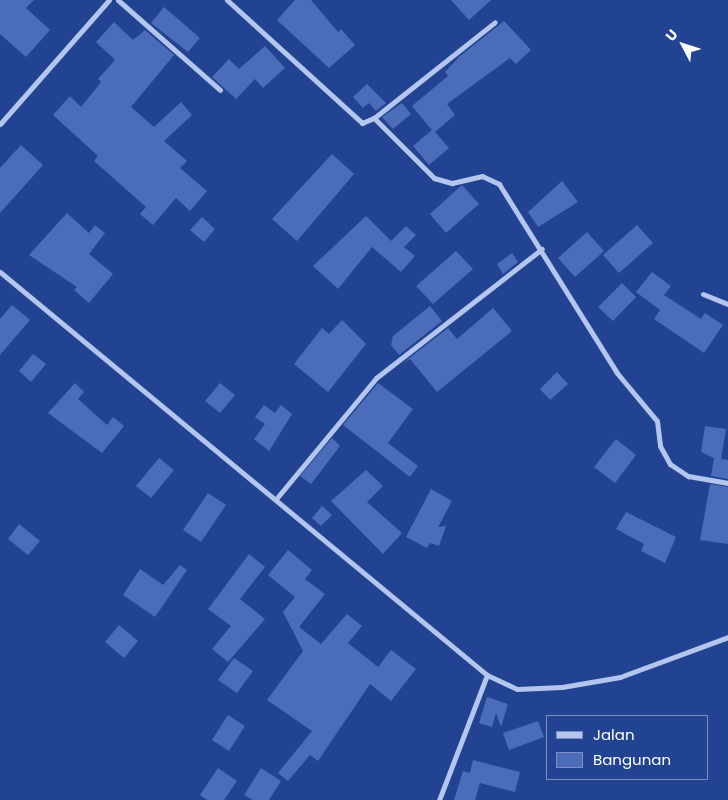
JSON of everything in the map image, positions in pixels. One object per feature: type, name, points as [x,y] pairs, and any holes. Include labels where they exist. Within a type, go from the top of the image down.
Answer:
[{"type":"street","points":[[0,124],[109,0]]},
{"type":"street","points":[[118,0],[220,90]]},
{"type":"street","points":[[227,0],[357,121],[374,118],[495,22]]},
{"type":"street","points":[[374,118],[434,178],[452,184],[492,178],[510,197],[625,385],[657,421],[660,446],[670,464],[688,476],[728,483]]},
{"type":"street","points":[[276,499],[376,378],[542,250]]},
{"type":"street","points":[[0,272],[487,675],[517,689],[562,687],[620,677],[728,638]]},
{"type":"street","points":[[704,294],[728,304]]},
{"type":"street","points":[[439,800],[487,675]]},
{"type":"building","points":[[0,0],[34,0],[26,8],[50,30],[26,57],[0,34]]},
{"type":"building","points":[[295,0],[311,0],[338,32],[341,29],[355,45],[329,68],[277,20]]},
{"type":"building","points":[[451,0],[491,0],[469,20]]},
{"type":"building","points":[[164,7],[200,38],[188,52],[151,23]]},
{"type":"building","points":[[504,21],[531,50],[516,64],[510,58],[447,104],[455,115],[435,132],[449,148],[429,165],[413,146],[432,130],[412,106],[448,76],[445,72],[460,56]]},
{"type":"building","points":[[114,22],[133,40],[145,30],[174,55],[131,107],[154,127],[181,102],[192,115],[164,141],[187,161],[180,168],[207,191],[190,211],[176,198],[153,225],[140,214],[146,207],[94,161],[98,156],[53,115],[70,96],[81,107],[101,82],[98,79],[115,60],[96,42]]},
{"type":"building","points":[[265,46],[285,68],[263,88],[255,79],[236,99],[212,77],[229,59],[239,69]]},
{"type":"building","points":[[367,84],[386,103],[376,111],[369,103],[363,108],[353,97]]},
{"type":"building","points":[[402,103],[411,114],[393,129],[382,117]]},
{"type":"building","points":[[21,145],[43,165],[0,213],[0,168]]},
{"type":"building","points":[[332,154],[354,174],[297,241],[272,219]]},
{"type":"building","points":[[562,181],[578,202],[538,227],[528,212]]},
{"type":"building","points":[[462,185],[479,204],[446,233],[430,214]]},
{"type":"building","points":[[67,213],[89,233],[95,225],[105,233],[89,254],[113,274],[89,303],[74,290],[77,287],[29,255]]},
{"type":"building","points":[[366,216],[391,241],[406,226],[416,235],[404,247],[415,256],[401,272],[372,247],[338,289],[313,266]]},
{"type":"building","points":[[202,217],[215,229],[204,242],[190,230]]},
{"type":"building","points":[[637,225],[653,243],[619,273],[603,255]]},
{"type":"building","points":[[587,232],[604,251],[575,277],[558,258]]},
{"type":"building","points":[[456,251],[473,269],[433,304],[416,286]]},
{"type":"building","points":[[512,253],[518,262],[503,274],[497,264]]},
{"type":"building","points":[[652,272],[671,286],[664,295],[701,319],[705,313],[723,325],[704,353],[654,319],[660,310],[636,292]]},
{"type":"building","points":[[622,283],[636,297],[613,321],[598,307]]},
{"type":"building","points":[[12,305],[30,320],[0,355],[0,319]]},
{"type":"building","points":[[430,306],[442,321],[399,355],[391,345],[393,336]]},
{"type":"building","points":[[493,308],[512,331],[437,392],[410,359],[404,362],[448,328],[457,339]]},
{"type":"building","points":[[342,320],[366,344],[328,392],[294,364],[322,328],[329,334]]},
{"type":"building","points":[[33,354],[46,364],[31,382],[19,371]]},
{"type":"building","points":[[557,372],[568,384],[550,400],[540,389]]},
{"type":"building","points":[[75,383],[84,392],[78,399],[107,425],[113,417],[124,426],[102,453],[48,413]]},
{"type":"building","points":[[220,383],[235,395],[220,413],[205,401]]},
{"type":"building","points":[[378,383],[413,409],[388,443],[418,466],[410,477],[343,425]]},
{"type":"building","points":[[264,405],[275,413],[281,405],[292,414],[269,451],[254,439],[265,424],[255,417]]},
{"type":"building","points":[[705,426],[726,429],[721,459],[728,460],[728,479],[711,476],[714,458],[701,452]]},
{"type":"building","points":[[332,438],[340,446],[311,484],[300,476]]},
{"type":"building","points":[[616,439],[636,455],[615,483],[594,467]]},
{"type":"building","points":[[159,458],[174,470],[151,498],[136,486]]},
{"type":"building","points":[[366,470],[383,486],[367,502],[402,533],[383,554],[331,501]]},
{"type":"building","points":[[710,484],[728,487],[728,544],[700,540]]},
{"type":"building","points":[[431,489],[452,501],[438,527],[446,526],[439,546],[430,543],[427,548],[406,537]]},
{"type":"building","points":[[208,493],[226,505],[201,542],[183,530]]},
{"type":"building","points":[[322,506],[332,515],[321,526],[312,518]]},
{"type":"building","points":[[626,512],[676,537],[665,563],[641,551],[644,544],[616,529]]},
{"type":"building","points":[[19,524],[40,541],[28,555],[8,539]]},
{"type":"building","points":[[288,550],[312,570],[305,579],[325,594],[299,627],[321,644],[347,614],[362,626],[348,643],[378,667],[391,650],[416,669],[391,701],[370,684],[318,761],[310,755],[288,781],[278,773],[312,731],[267,700],[303,651],[283,612],[295,597],[268,575]]},
{"type":"building","points":[[249,554],[265,567],[240,599],[265,619],[228,662],[212,649],[231,626],[208,609]]},
{"type":"building","points":[[180,565],[187,570],[155,617],[123,595],[140,569],[163,585]]},
{"type":"building","points":[[119,625],[138,641],[124,658],[105,642]]},
{"type":"building","points":[[234,658],[253,671],[237,693],[218,680]]},
{"type":"building","points":[[487,697],[508,704],[501,727],[496,713],[492,727],[479,723]]},
{"type":"building","points":[[228,715],[245,726],[229,751],[212,740]]},
{"type":"building","points":[[538,721],[544,737],[509,750],[503,733]]},
{"type":"building","points":[[473,760],[520,772],[515,792],[480,783],[475,800],[454,800],[463,771],[470,773]]},
{"type":"building","points":[[218,768],[237,781],[224,800],[207,800],[200,795]]},
{"type":"building","points":[[261,768],[281,781],[269,800],[253,800],[244,795]]}]
